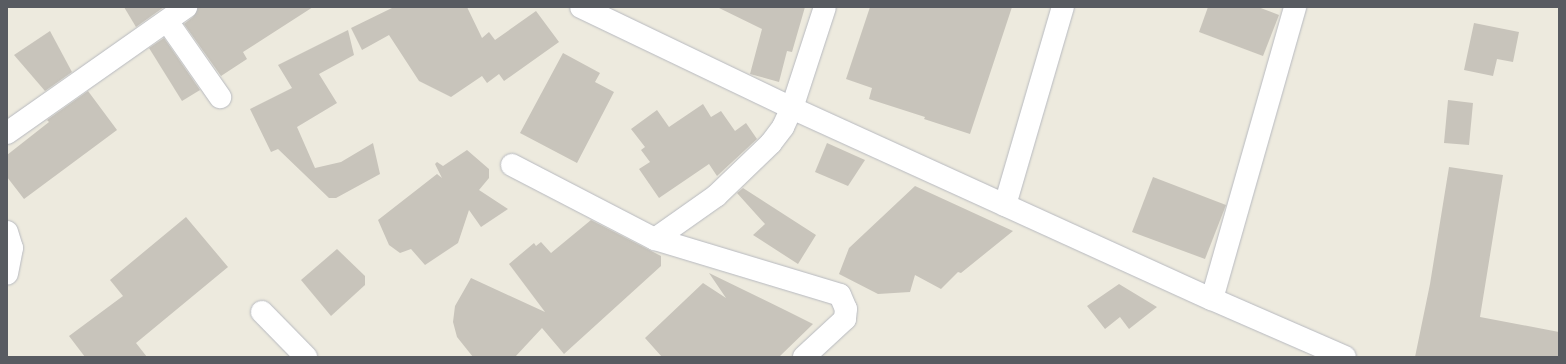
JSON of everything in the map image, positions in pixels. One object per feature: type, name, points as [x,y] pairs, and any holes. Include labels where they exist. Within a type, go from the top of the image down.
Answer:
[{"type":"street","points":[[7,134],[186,7]]},
{"type":"street","points":[[581,7],[792,108],[1212,299],[1345,357]]},
{"type":"street","points":[[655,239],[716,196],[772,143],[783,127],[792,108],[824,7]]},
{"type":"street","points":[[1004,205],[1063,7]]},
{"type":"street","points":[[1212,299],[1295,7]]},
{"type":"street","points":[[167,21],[220,97]]},
{"type":"street","points":[[512,166],[655,239],[840,295],[846,309],[845,319],[804,357]]},
{"type":"street","points":[[7,232],[12,248],[11,261],[7,274]]},
{"type":"street","points":[[262,312],[306,357]]},
{"type":"building","points":[[124,7],[164,7],[136,27]]},
{"type":"building","points":[[198,7],[313,7],[243,52],[247,59],[221,76],[184,24],[193,17]]},
{"type":"building","points":[[394,7],[467,7],[482,38],[489,32],[495,40],[536,11],[559,42],[504,81],[499,74],[487,83],[482,76],[451,97],[419,81],[389,35],[362,50],[351,28]]},
{"type":"building","points":[[717,7],[805,7],[792,52],[787,51],[779,82],[750,74],[762,29]]},
{"type":"building","points":[[870,7],[1012,7],[970,134],[924,119],[925,117],[869,99],[872,88],[846,79]]},
{"type":"building","points":[[1208,7],[1258,7],[1279,15],[1263,56],[1199,32]]},
{"type":"building","points":[[1474,23],[1519,32],[1513,62],[1497,59],[1493,76],[1464,70]]},
{"type":"building","points":[[348,30],[354,55],[319,74],[337,103],[297,127],[315,168],[341,162],[373,143],[380,174],[336,198],[329,198],[278,149],[271,152],[250,109],[292,88],[278,65]]},
{"type":"building","points":[[50,31],[72,72],[45,91],[14,55]]},
{"type":"building","points":[[164,38],[200,90],[182,101],[149,48]]},
{"type":"building","points":[[563,53],[600,73],[595,82],[614,92],[577,163],[520,133]]},
{"type":"building","points":[[88,91],[117,130],[24,199],[7,177],[7,155],[49,122],[47,120]]},
{"type":"building","points":[[1448,100],[1473,103],[1469,145],[1444,143]]},
{"type":"building","points":[[703,104],[711,117],[721,111],[735,131],[746,123],[757,139],[717,176],[709,164],[659,198],[639,169],[650,162],[641,150],[645,147],[631,129],[657,110],[669,127]]},
{"type":"building","points":[[827,143],[865,160],[848,186],[815,172]]},
{"type":"building","points":[[467,150],[489,169],[489,178],[479,190],[508,209],[481,227],[469,210],[458,243],[425,265],[411,249],[400,253],[389,245],[378,220],[437,174],[442,178],[435,164],[437,162],[443,166]]},
{"type":"building","points":[[1449,167],[1503,175],[1480,317],[1559,332],[1559,357],[1415,357],[1430,284]]},
{"type":"building","points":[[1153,177],[1226,205],[1205,259],[1132,232]]},
{"type":"building","points":[[915,186],[1013,231],[961,273],[958,272],[941,289],[915,275],[910,292],[878,294],[839,274],[849,248]]},
{"type":"building","points":[[743,188],[816,235],[798,264],[753,235],[765,224],[737,193]]},
{"type":"building","points":[[186,217],[228,267],[136,343],[147,357],[85,357],[69,336],[123,296],[110,280]]},
{"type":"building","points":[[591,220],[661,256],[661,266],[564,354],[542,328],[515,357],[473,357],[457,337],[453,322],[455,306],[471,278],[545,312],[509,264],[534,243],[536,246],[541,242],[551,253]]},
{"type":"building","points":[[337,249],[365,276],[365,285],[331,316],[301,280]]},
{"type":"building","points":[[709,273],[813,324],[779,357],[662,357],[645,338],[703,283],[726,298]]},
{"type":"building","points":[[1119,284],[1157,307],[1129,329],[1120,317],[1105,329],[1087,306]]}]
